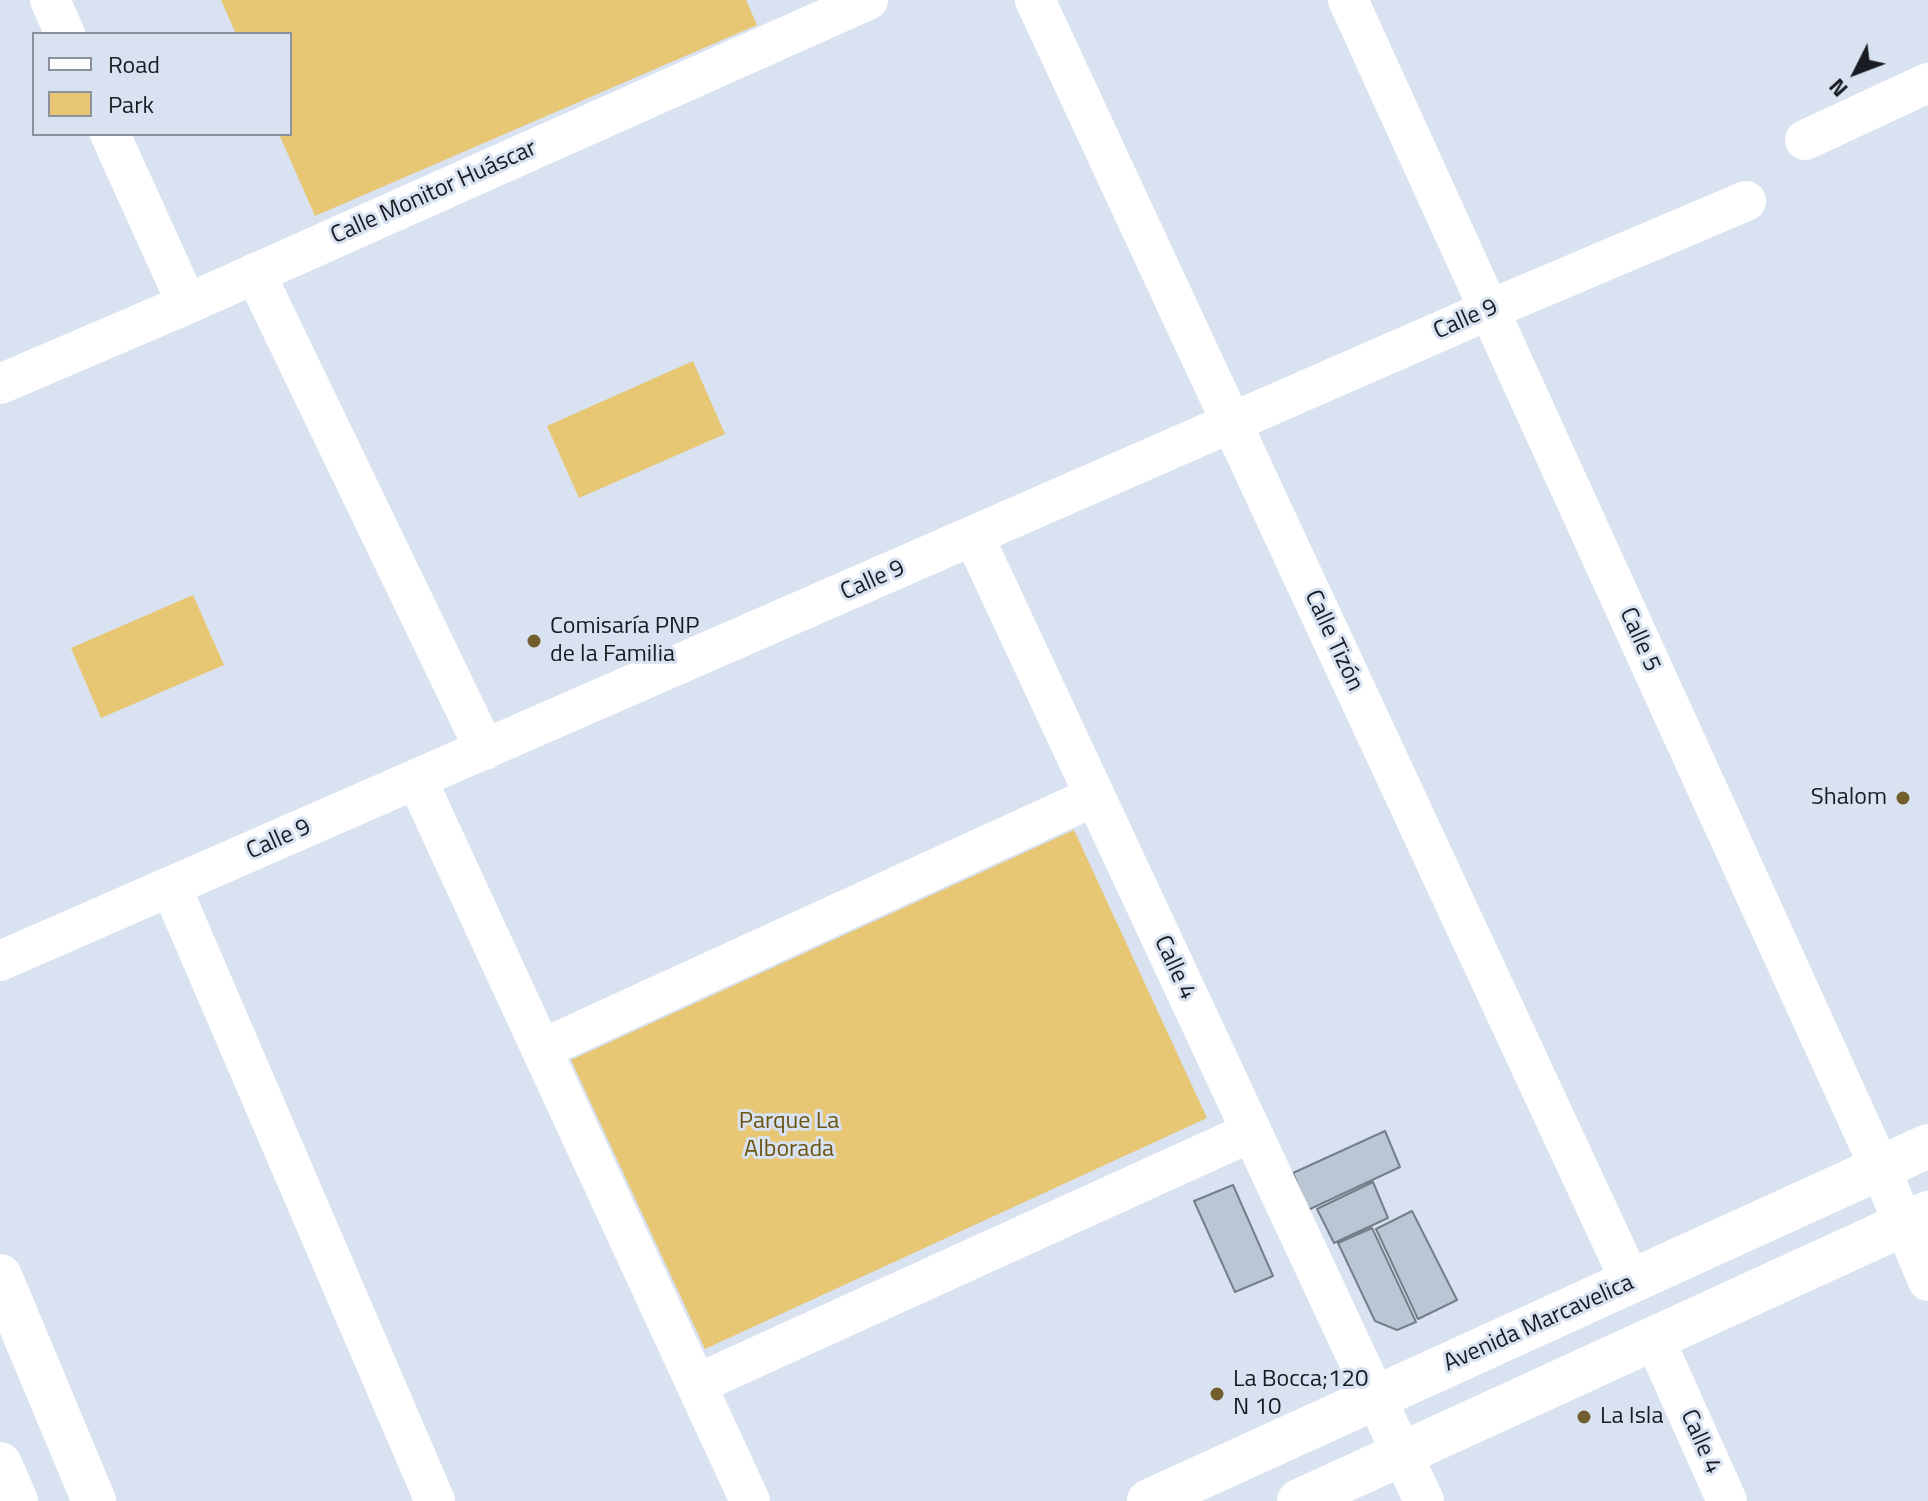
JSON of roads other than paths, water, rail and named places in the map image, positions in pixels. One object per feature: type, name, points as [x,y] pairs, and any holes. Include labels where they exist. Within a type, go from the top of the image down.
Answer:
[{"type":"main road","name":"Avenida Marcavelica","points":[[1149,1501],[1928,1146]]},
{"type":"main road","points":[[1299,1501],[1915,1219]]},
{"type":"main road","points":[[0,1276],[94,1501]]},
{"type":"main road","points":[[0,1464],[16,1501]]},
{"type":"street","points":[[50,0],[64,32]]},
{"type":"street","name":"Calle Monitor Huáscar","points":[[0,384],[187,304],[868,0]]},
{"type":"street","name":"Calle Tizón","points":[[1035,0],[1631,1282]]},
{"type":"street","name":"Calle 5","points":[[1348,0],[1880,1168],[1915,1219],[1928,1281]]},
{"type":"street","points":[[1805,140],[1928,83]]},
{"type":"street","points":[[111,136],[187,304]]},
{"type":"street","name":"Calle 9","points":[[0,961],[1489,310],[1746,201]]},
{"type":"street","points":[[255,273],[485,750]]},
{"type":"street","name":"Calle 4","points":[[974,537],[1424,1501]]},
{"type":"street","points":[[417,780],[750,1501]]},
{"type":"street","points":[[542,1049],[1095,796]]},
{"type":"street","points":[[171,887],[435,1501]]},
{"type":"street","points":[[697,1384],[1251,1132]]},
{"type":"street","name":"Calle 4","points":[[1654,1338],[1727,1501]]},
{"type":"place","name":"Comisaría PNP de la Familia","points":[[534,641]]},
{"type":"place","name":"Shalom","points":[[1903,798]]},
{"type":"place","name":"La Bocca;120 N 10","points":[[1217,1394]]},
{"type":"place","name":"La Isla","points":[[1584,1417]]},
{"type":"park label","name":"Parque La Alborada","points":[[789,1136]]}]
